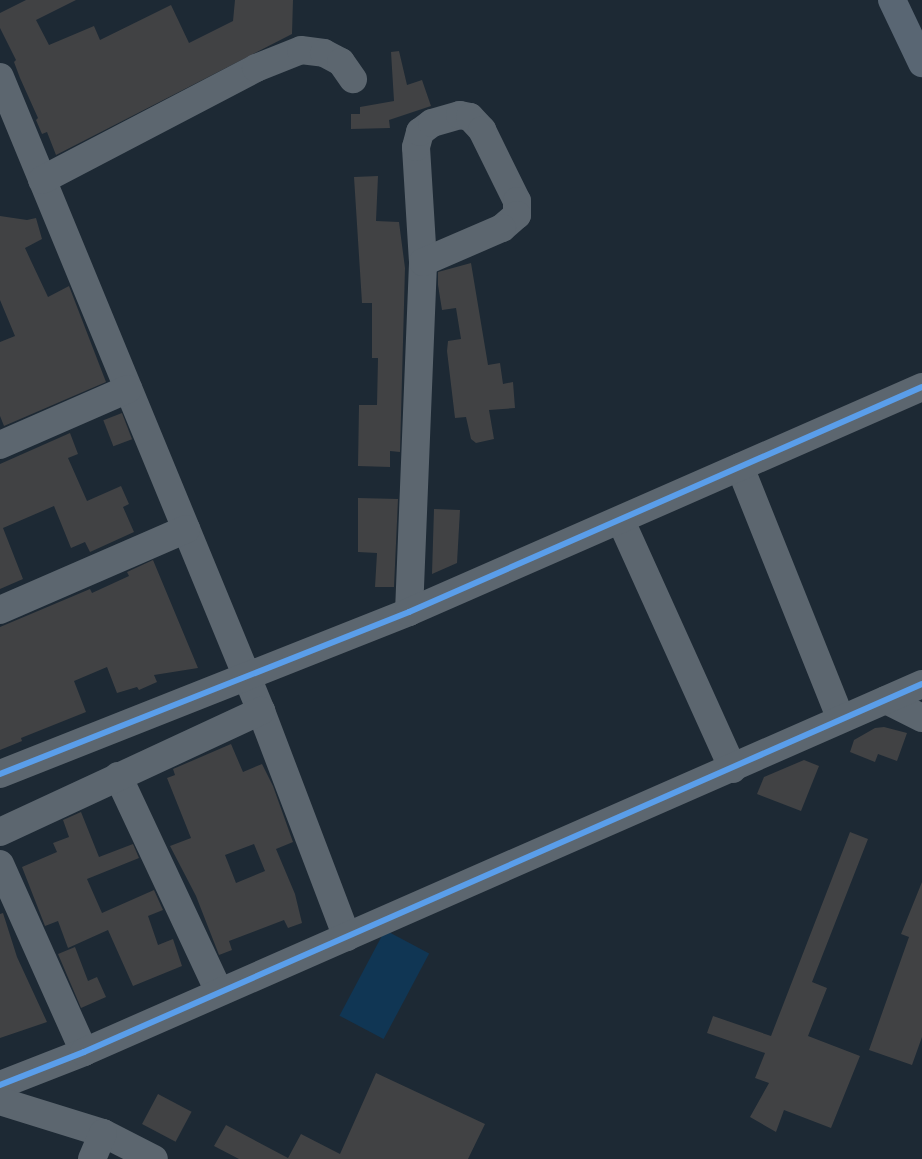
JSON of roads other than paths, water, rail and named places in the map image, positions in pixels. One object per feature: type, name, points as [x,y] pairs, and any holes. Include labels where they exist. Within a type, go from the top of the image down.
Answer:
[{"type":"main road","points":[[892,0],[922,63]]},
{"type":"street","points":[[42,180],[256,68],[302,50],[324,53],[341,62],[353,79]]},
{"type":"street","points":[[0,77],[246,678],[262,711],[347,937]]},
{"type":"street","points":[[409,612],[422,262],[416,147],[420,132],[441,121],[460,115],[470,117],[482,130],[517,201],[517,215],[502,228],[422,262]]},
{"type":"street","points":[[0,774],[409,612],[621,521],[922,387]]},
{"type":"street","points":[[0,445],[128,389]]},
{"type":"street","points":[[740,467],[841,720]]},
{"type":"street","points":[[621,521],[733,769]]},
{"type":"street","points":[[0,610],[186,529]]},
{"type":"street","points":[[0,1085],[84,1052],[733,769],[922,684]]},
{"type":"street","points":[[886,700],[922,718]]},
{"type":"street","points":[[0,832],[262,711]]},
{"type":"street","points":[[118,776],[219,992]]},
{"type":"street","points":[[0,864],[84,1052]]},
{"type":"street","points":[[0,1101],[103,1133],[154,1159]]},
{"type":"street","points":[[92,1159],[103,1133]]}]
